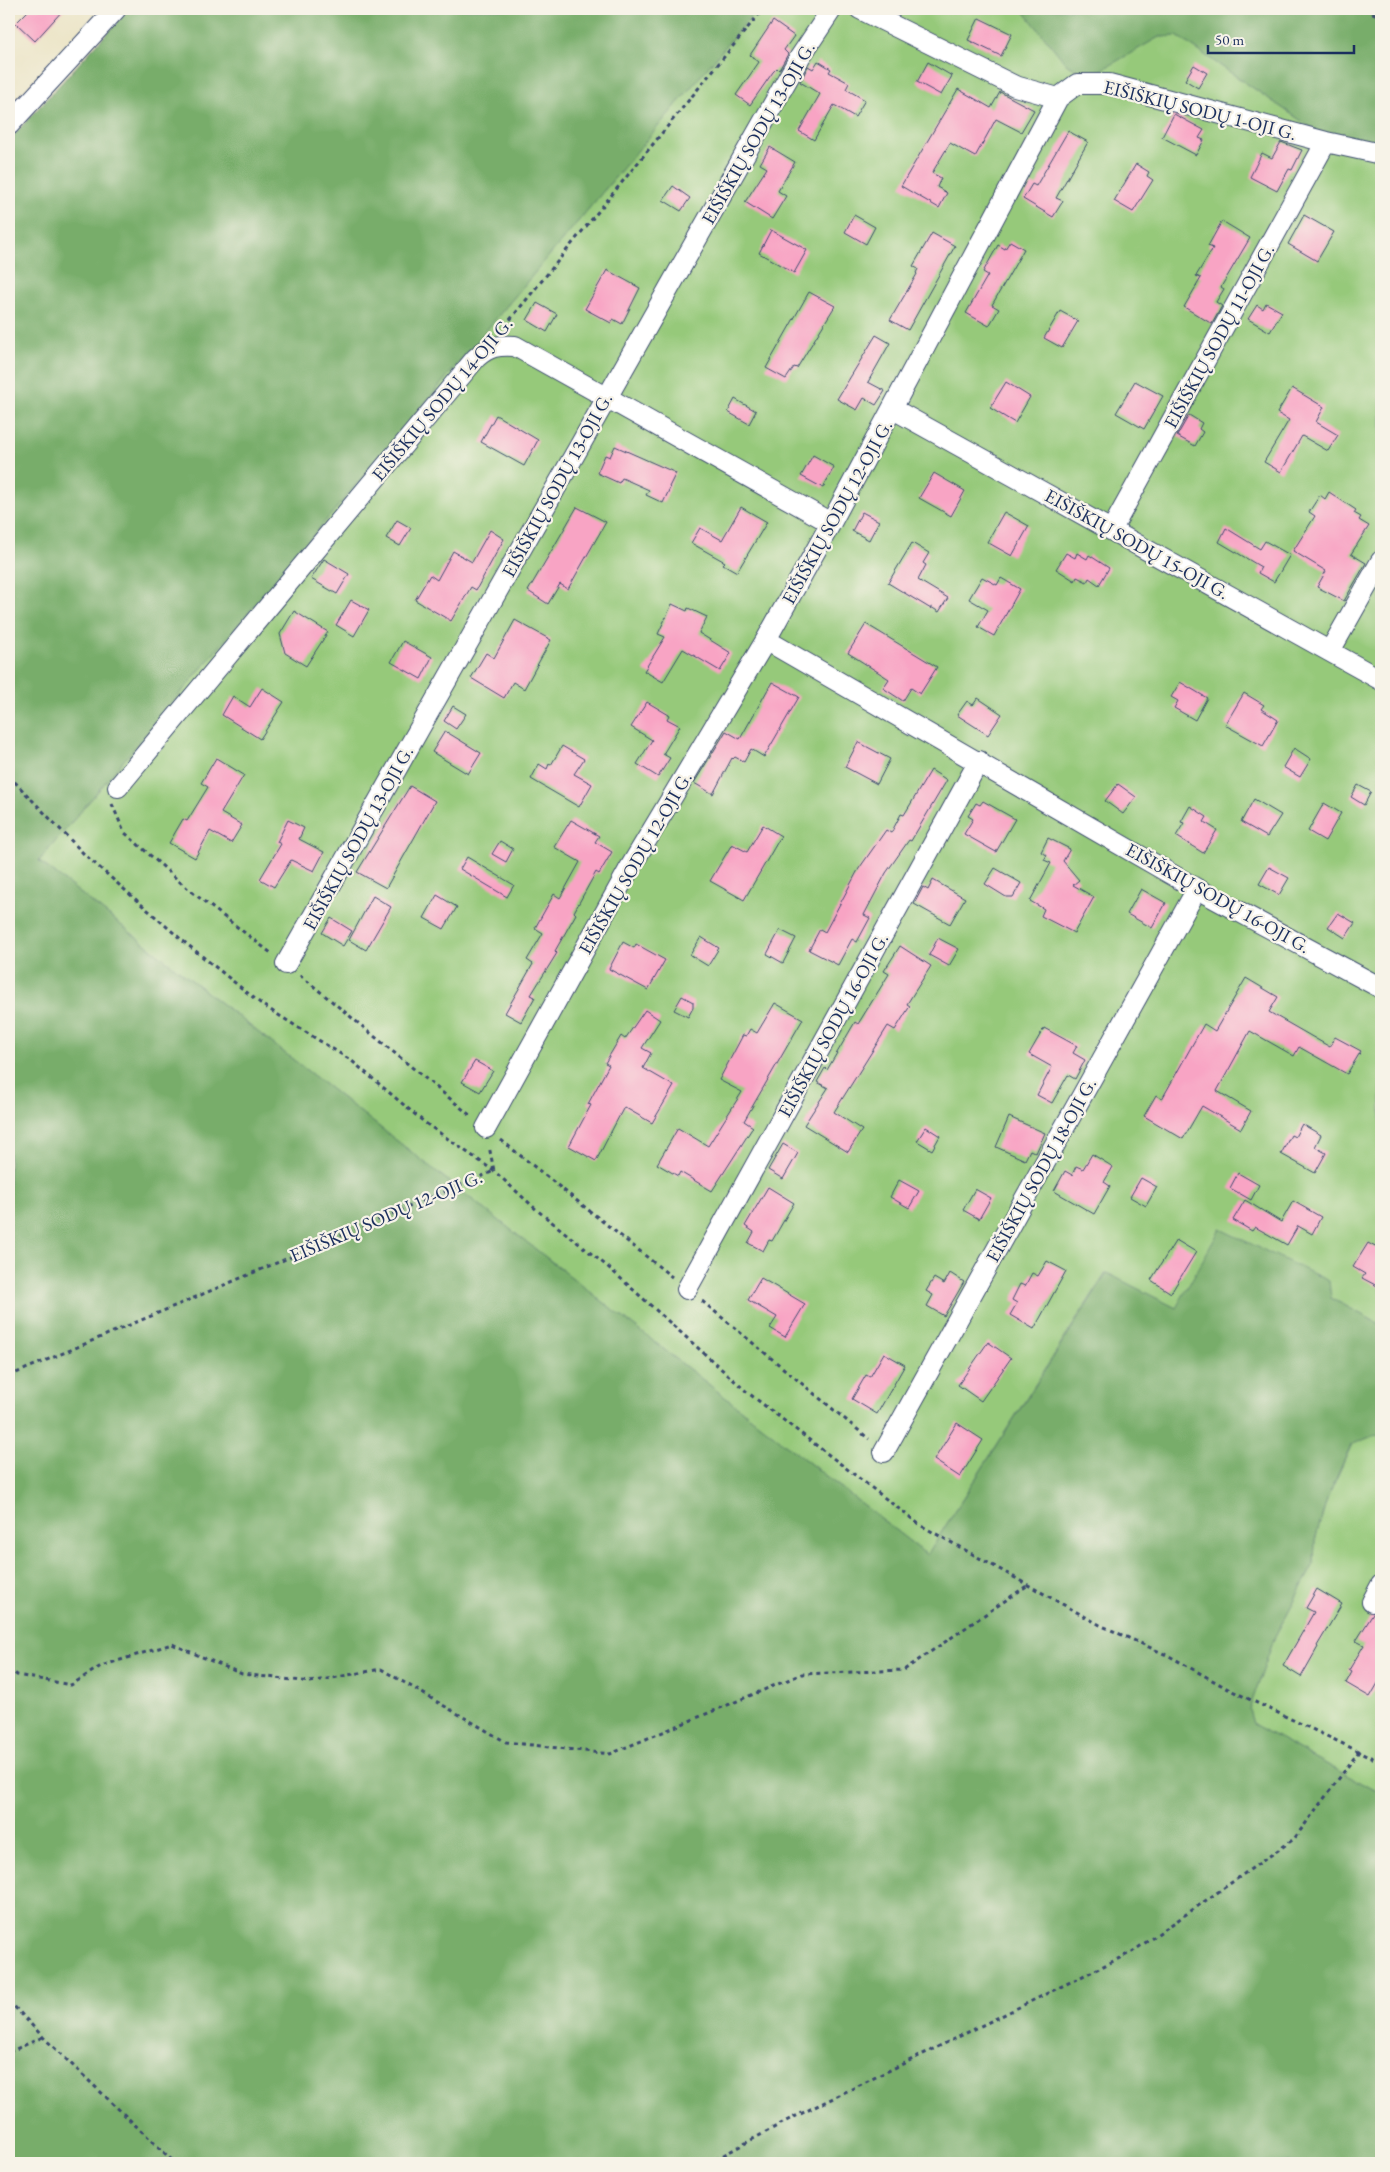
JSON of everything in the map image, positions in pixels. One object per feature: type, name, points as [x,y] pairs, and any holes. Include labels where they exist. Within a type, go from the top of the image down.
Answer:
[{"type":"street","points":[[9,125],[116,9]]},
{"type":"street","name":"EIŠIŠKIŲ SODŲ 13-OJI G.","points":[[286,964],[800,57],[832,9]]},
{"type":"street","points":[[860,9],[1015,86],[1058,98]]},
{"type":"street","name":"EIŠIŠKIŲ SODŲ 1-OJI G.","points":[[1058,98],[1077,84],[1109,84],[1326,142],[1381,154]]},
{"type":"street","name":"EIŠIŠKIŲ SODŲ 12-OJI G.","points":[[486,1128],[628,871],[766,640],[831,524],[1058,98]]},
{"type":"street","name":"EIŠIŠKIŲ SODŲ 11-OJI G.","points":[[1112,529],[1326,142]]},
{"type":"street","points":[[488,348],[502,345],[515,346],[607,396],[831,524]]},
{"type":"street","name":"EIŠIŠKIŲ SODŲ 14-OJI G.","points":[[118,787],[476,358],[488,348]]},
{"type":"street","name":"EIŠIŠKIŲ SODŲ 15-OJI G.","points":[[893,409],[1381,680]]},
{"type":"street","points":[[1330,651],[1381,561]]},
{"type":"street","name":"EIŠIŠKIŲ SODŲ 16-OJI G.","points":[[766,640],[979,761],[1198,889],[1381,988]]},
{"type":"street","name":"EIŠIŠKIŲ SODŲ 16-OJI G.","points":[[687,1289],[979,761]]},
{"type":"street","name":"EIŠIŠKIŲ SODŲ 18-OJI G.","points":[[884,1452],[1198,889]]},
{"type":"path","name":"EIŠIŠKIŲ SODŲ 14-OJI G.","points":[[488,348],[763,9]]},
{"type":"path","points":[[1365,9],[1381,17]]},
{"type":"path","points":[[9,776],[84,854],[183,941],[264,1006],[352,1061],[424,1122],[494,1171],[538,1211],[608,1266],[747,1392],[920,1525],[1100,1625],[1171,1657],[1230,1690],[1360,1750],[1381,1762]]},
{"type":"path","name":"EIŠIŠKIŲ SODŲ 12-OJI G.","points":[[9,1376],[494,1171],[486,1128]]},
{"type":"path","points":[[9,1668],[17,1675],[71,1685],[101,1666],[172,1644],[242,1674],[310,1682],[381,1669],[506,1742],[610,1754],[802,1674],[904,1670],[1028,1585]]},
{"type":"path","points":[[709,2163],[797,2116],[1132,1952],[1294,1839],[1360,1750]]},
{"type":"path","points":[[9,2001],[42,2037],[175,2163]]},
{"type":"path","points":[[9,2052],[42,2037]]},
{"type":"green space","points":[[129,9],[757,9],[39,861],[927,1555],[1107,1273],[1176,1308],[1220,1229],[1329,1281],[1331,1298],[1381,1325],[1381,1436],[1375,1435],[1351,1445],[1327,1499],[1315,1540],[1314,1564],[1275,1636],[1249,1710],[1253,1724],[1381,1794],[1381,2163],[9,2163],[9,140]]},
{"type":"green space","points":[[757,9],[1022,9],[1091,75],[1159,37],[1177,36],[1325,137],[1381,150],[1381,1325],[1331,1298],[1176,1308],[1106,1273],[927,1555],[39,861]]},
{"type":"green space","points":[[1022,9],[1381,9],[1381,150],[1325,137],[1177,36],[1159,37],[1091,76],[1067,65]]},
{"type":"green space","points":[[1375,1435],[1381,1436],[1381,1794],[1253,1724],[1249,1710],[1275,1636],[1314,1564],[1315,1540],[1327,1499],[1352,1444]]},
{"type":"building","points":[[30,9],[64,9],[35,41],[16,23]]},
{"type":"building","points":[[979,18],[1012,34],[1001,56],[968,40]]},
{"type":"building","points":[[773,21],[794,36],[784,50],[788,54],[779,70],[777,68],[773,72],[750,105],[736,95],[759,62],[750,55]]},
{"type":"building","points":[[818,61],[831,69],[829,72],[849,83],[846,89],[865,100],[855,117],[834,105],[814,140],[799,131],[820,94],[800,82],[808,66],[813,69]]},
{"type":"building","points":[[928,62],[952,76],[941,95],[917,82]]},
{"type":"building","points":[[1194,65],[1207,73],[1198,88],[1185,80]]},
{"type":"building","points":[[958,89],[991,108],[1000,92],[1034,110],[1021,132],[996,119],[975,157],[950,143],[932,173],[941,178],[937,187],[947,193],[939,208],[901,186]]},
{"type":"building","points":[[1174,114],[1204,130],[1199,138],[1204,140],[1196,155],[1162,137]]},
{"type":"building","points":[[1068,131],[1088,142],[1056,198],[1063,201],[1053,217],[1023,199],[1032,184],[1036,186]]},
{"type":"building","points":[[1281,142],[1302,150],[1292,170],[1289,169],[1277,191],[1250,177],[1262,153],[1272,158]]},
{"type":"building","points":[[770,147],[795,162],[778,191],[786,196],[772,219],[745,202],[767,168],[760,164]]},
{"type":"building","points":[[1136,164],[1149,172],[1147,176],[1153,180],[1133,212],[1114,201]]},
{"type":"building","points":[[673,186],[690,198],[681,211],[663,200]]},
{"type":"building","points":[[854,215],[875,227],[866,244],[845,232]]},
{"type":"building","points":[[1304,215],[1334,232],[1317,261],[1288,244]]},
{"type":"building","points":[[1222,221],[1250,238],[1221,287],[1224,289],[1216,302],[1222,306],[1212,324],[1184,307],[1201,278],[1196,276],[1213,248],[1208,246]]},
{"type":"building","points":[[771,230],[807,250],[794,273],[759,253]]},
{"type":"building","points":[[932,233],[955,246],[908,330],[890,320],[917,274],[918,269],[913,266]]},
{"type":"building","points":[[1010,241],[1024,249],[992,305],[999,309],[989,326],[966,313],[988,275],[983,272],[998,245],[1005,249]]},
{"type":"building","points":[[607,270],[640,288],[622,324],[613,319],[611,323],[585,309]]},
{"type":"building","points":[[809,292],[835,306],[797,368],[794,367],[786,379],[766,368]]},
{"type":"building","points":[[537,303],[557,314],[547,332],[527,320]]},
{"type":"building","points":[[1266,303],[1282,312],[1270,332],[1248,319],[1257,305],[1263,309]]},
{"type":"building","points":[[1060,311],[1078,321],[1062,348],[1044,338]]},
{"type":"building","points":[[876,335],[890,343],[868,382],[885,391],[876,405],[864,398],[857,410],[837,399]]},
{"type":"building","points":[[1135,381],[1163,396],[1144,429],[1116,413]]},
{"type":"building","points":[[1006,382],[1030,397],[1015,423],[990,408]]},
{"type":"building","points":[[1292,388],[1324,407],[1316,422],[1338,435],[1328,451],[1302,436],[1281,472],[1264,462],[1289,420],[1277,413]]},
{"type":"building","points":[[735,399],[756,411],[749,424],[728,412]]},
{"type":"building","points":[[496,415],[538,440],[524,466],[481,442]]},
{"type":"building","points":[[1189,415],[1202,423],[1199,429],[1203,432],[1195,446],[1177,436]]},
{"type":"building","points":[[615,446],[676,473],[663,503],[646,495],[649,490],[622,478],[619,483],[597,473],[605,455],[610,457]]},
{"type":"building","points":[[813,455],[834,467],[823,488],[801,476]]},
{"type":"building","points":[[934,473],[965,491],[951,516],[919,498]]},
{"type":"building","points":[[1329,492],[1356,510],[1354,513],[1361,517],[1359,520],[1369,526],[1351,554],[1366,563],[1344,601],[1317,587],[1326,571],[1293,551],[1315,516],[1309,512],[1320,495],[1325,499]]},
{"type":"building","points":[[577,507],[606,522],[568,589],[560,584],[548,604],[528,591]]},
{"type":"building","points":[[741,507],[767,522],[737,572],[723,564],[725,562],[691,543],[700,528],[722,540]]},
{"type":"building","points":[[862,512],[879,521],[869,540],[852,531]]},
{"type":"building","points":[[1004,512],[1029,526],[1012,556],[987,542]]},
{"type":"building","points":[[397,520],[411,528],[400,546],[386,538]]},
{"type":"building","points":[[1226,528],[1260,549],[1265,541],[1290,555],[1274,582],[1258,573],[1261,567],[1219,542]]},
{"type":"building","points":[[490,530],[504,539],[476,590],[471,587],[451,621],[415,600],[430,575],[437,580],[453,551],[472,562]]},
{"type":"building","points":[[912,543],[929,553],[923,563],[926,565],[918,580],[948,598],[939,612],[888,583]]},
{"type":"building","points":[[1066,553],[1075,558],[1077,553],[1087,559],[1089,555],[1109,568],[1099,585],[1089,578],[1087,582],[1077,577],[1075,581],[1056,569]]},
{"type":"building","points":[[324,559],[349,574],[337,594],[311,579]]},
{"type":"building","points":[[982,577],[997,585],[1001,578],[1020,589],[994,636],[978,627],[988,610],[969,599]]},
{"type":"building","points":[[351,600],[369,610],[354,636],[336,625]]},
{"type":"building","points":[[672,604],[687,611],[688,608],[707,617],[699,633],[731,653],[720,671],[683,649],[663,682],[644,671],[665,637],[658,634]]},
{"type":"building","points":[[294,611],[328,632],[306,666],[285,653],[280,634]]},
{"type":"building","points":[[515,620],[551,640],[524,689],[513,682],[504,698],[471,678],[486,653],[494,658]]},
{"type":"building","points":[[866,624],[937,667],[920,694],[911,688],[903,701],[883,688],[889,679],[848,653]]},
{"type":"building","points":[[403,641],[432,657],[421,679],[391,662]]},
{"type":"building","points":[[772,682],[799,697],[764,757],[751,749],[744,762],[735,757],[732,758],[713,794],[694,783],[726,731],[740,739]]},
{"type":"building","points":[[1180,682],[1207,698],[1195,720],[1174,708],[1178,701],[1171,697]]},
{"type":"building","points":[[262,688],[284,702],[260,739],[222,715],[233,696],[250,707]]},
{"type":"building","points":[[1244,693],[1264,705],[1261,709],[1278,720],[1263,746],[1225,725]]},
{"type":"building","points":[[978,698],[1002,714],[988,735],[957,715],[967,701],[973,705]]},
{"type":"building","points":[[647,702],[669,715],[667,719],[680,726],[663,754],[670,758],[658,777],[637,764],[652,740],[631,727]]},
{"type":"building","points":[[453,706],[466,714],[456,729],[444,721]]},
{"type":"building","points":[[445,731],[481,753],[468,774],[432,752]]},
{"type":"building","points":[[858,742],[890,759],[877,784],[845,767]]},
{"type":"building","points":[[562,746],[584,759],[574,774],[592,784],[579,807],[531,779],[539,764],[547,769],[549,764],[551,765]]},
{"type":"building","points":[[1294,748],[1311,759],[1300,777],[1283,767]]},
{"type":"building","points":[[216,758],[244,775],[221,813],[242,825],[231,843],[210,831],[195,858],[169,843],[183,819],[187,821],[208,787],[201,783]]},
{"type":"building","points":[[931,770],[947,780],[911,841],[909,840],[886,873],[864,915],[870,918],[857,942],[852,939],[838,965],[809,950],[820,929],[825,932],[858,870],[886,830],[891,833],[901,814],[904,815]]},
{"type":"building","points":[[1118,784],[1136,797],[1123,814],[1105,801]]},
{"type":"building","points":[[1358,785],[1371,792],[1364,805],[1351,797]]},
{"type":"building","points":[[410,786],[435,801],[386,888],[357,872]]},
{"type":"building","points":[[1254,799],[1281,815],[1267,837],[1241,822]]},
{"type":"building","points":[[983,801],[1015,819],[996,852],[964,834],[973,819],[968,816],[976,803],[980,805]]},
{"type":"building","points":[[1324,803],[1341,813],[1325,841],[1308,831]]},
{"type":"building","points":[[1190,806],[1207,817],[1204,822],[1217,830],[1203,853],[1176,836],[1184,823],[1181,822]]},
{"type":"building","points":[[288,820],[304,828],[299,839],[324,852],[314,871],[291,860],[274,887],[260,879],[281,844],[277,842]]},
{"type":"building","points":[[571,820],[599,836],[595,842],[612,852],[599,874],[596,872],[574,912],[576,914],[555,951],[557,953],[531,995],[535,997],[521,1022],[505,1013],[533,964],[527,960],[543,933],[535,928],[554,894],[560,898],[580,862],[554,847]]},
{"type":"building","points":[[763,825],[781,836],[744,900],[710,881],[732,844],[747,852]]},
{"type":"building","points":[[1048,838],[1070,849],[1063,861],[1079,880],[1073,885],[1094,897],[1074,933],[1041,916],[1044,909],[1030,901],[1051,863],[1044,860],[1047,855],[1041,852]]},
{"type":"building","points":[[500,841],[513,849],[506,862],[492,854]]},
{"type":"building","points":[[467,857],[514,885],[507,897],[460,869]]},
{"type":"building","points":[[1269,867],[1289,878],[1279,895],[1259,884]]},
{"type":"building","points":[[995,868],[1021,883],[1013,897],[1006,897],[985,884]]},
{"type":"building","points":[[933,880],[965,898],[950,924],[914,904],[923,887],[928,890]]},
{"type":"building","points":[[1141,889],[1166,903],[1152,928],[1127,914]]},
{"type":"building","points":[[437,895],[457,907],[444,929],[424,918]]},
{"type":"building","points":[[373,896],[391,907],[366,950],[349,940]]},
{"type":"building","points":[[1338,913],[1355,923],[1345,938],[1328,927]]},
{"type":"building","points":[[331,918],[352,931],[343,946],[322,933]]},
{"type":"building","points":[[780,930],[796,938],[783,963],[767,954]]},
{"type":"building","points":[[701,937],[719,948],[708,966],[690,955]]},
{"type":"building","points":[[938,938],[959,949],[949,966],[929,955]]},
{"type":"building","points":[[623,942],[634,948],[636,944],[665,960],[648,990],[609,969]]},
{"type":"building","points":[[900,946],[931,966],[907,1004],[910,1006],[895,1030],[888,1026],[834,1112],[862,1130],[848,1152],[804,1125],[828,1088],[817,1082],[825,1068],[827,1070],[855,1022],[858,1024],[889,974],[884,971]]},
{"type":"building","points":[[1246,978],[1278,997],[1269,1012],[1330,1047],[1335,1037],[1361,1051],[1347,1074],[1299,1047],[1294,1056],[1250,1031],[1217,1091],[1251,1111],[1241,1129],[1202,1106],[1183,1139],[1144,1116],[1156,1095],[1162,1099],[1204,1024],[1215,1031]]},
{"type":"building","points":[[682,996],[693,1002],[693,1008],[688,1017],[674,1010]]},
{"type":"building","points":[[775,1003],[803,1019],[744,1121],[753,1127],[712,1191],[680,1172],[678,1176],[657,1164],[678,1128],[708,1146],[742,1092],[719,1080],[743,1035],[746,1036],[750,1029],[757,1033]]},
{"type":"building","points":[[645,1010],[660,1020],[642,1048],[651,1053],[643,1068],[674,1086],[652,1123],[624,1107],[596,1161],[569,1146],[591,1105],[588,1104],[609,1065],[605,1063],[621,1036],[625,1039]]},
{"type":"building","points":[[1044,1028],[1077,1046],[1073,1053],[1085,1060],[1075,1079],[1068,1075],[1052,1103],[1037,1095],[1052,1067],[1029,1054]]},
{"type":"building","points":[[475,1061],[493,1071],[480,1092],[462,1082]]},
{"type":"building","points":[[1009,1117],[1045,1133],[1036,1153],[1030,1150],[1025,1160],[996,1147]]},
{"type":"building","points":[[1302,1124],[1321,1135],[1315,1147],[1326,1153],[1315,1173],[1281,1154],[1291,1135],[1295,1137]]},
{"type":"building","points":[[926,1127],[940,1136],[932,1150],[917,1141]]},
{"type":"building","points":[[783,1144],[798,1153],[783,1179],[768,1170]]},
{"type":"building","points":[[1092,1154],[1113,1167],[1104,1182],[1110,1186],[1094,1214],[1054,1191],[1065,1171],[1072,1175],[1076,1166],[1083,1169]]},
{"type":"building","points":[[1238,1173],[1259,1185],[1251,1200],[1230,1188]]},
{"type":"building","points":[[1141,1178],[1157,1187],[1146,1206],[1130,1197]]},
{"type":"building","points":[[899,1180],[919,1191],[909,1208],[890,1197]]},
{"type":"building","points":[[768,1187],[794,1203],[772,1241],[769,1240],[763,1251],[748,1243],[754,1232],[745,1226]]},
{"type":"building","points":[[975,1189],[991,1198],[979,1219],[963,1210]]},
{"type":"building","points":[[1245,1200],[1281,1222],[1293,1201],[1321,1217],[1312,1234],[1298,1226],[1287,1245],[1255,1227],[1252,1231],[1233,1220]]},
{"type":"building","points":[[1176,1240],[1196,1252],[1171,1293],[1151,1280]]},
{"type":"building","points":[[1368,1243],[1379,1249],[1381,1246],[1381,1288],[1362,1278],[1365,1274],[1353,1267]]},
{"type":"building","points":[[1047,1261],[1066,1271],[1034,1329],[1010,1315],[1017,1303],[1012,1300],[1020,1284],[1025,1286],[1032,1273],[1038,1276]]},
{"type":"building","points":[[950,1273],[964,1282],[944,1316],[927,1306],[933,1295],[926,1291],[934,1278],[944,1284]]},
{"type":"building","points":[[761,1278],[805,1304],[785,1337],[770,1328],[777,1317],[748,1300]]},
{"type":"building","points":[[988,1342],[1011,1358],[981,1401],[958,1385]]},
{"type":"building","points":[[884,1353],[905,1365],[877,1414],[852,1399],[866,1375],[870,1377]]},
{"type":"building","points":[[957,1423],[983,1440],[960,1477],[934,1460]]},
{"type":"building","points":[[1317,1589],[1342,1604],[1301,1677],[1283,1666],[1314,1612],[1306,1608]]},
{"type":"building","points":[[1381,1609],[1381,1678],[1370,1697],[1346,1683],[1352,1672],[1349,1670],[1364,1645],[1356,1641],[1373,1614]]}]
